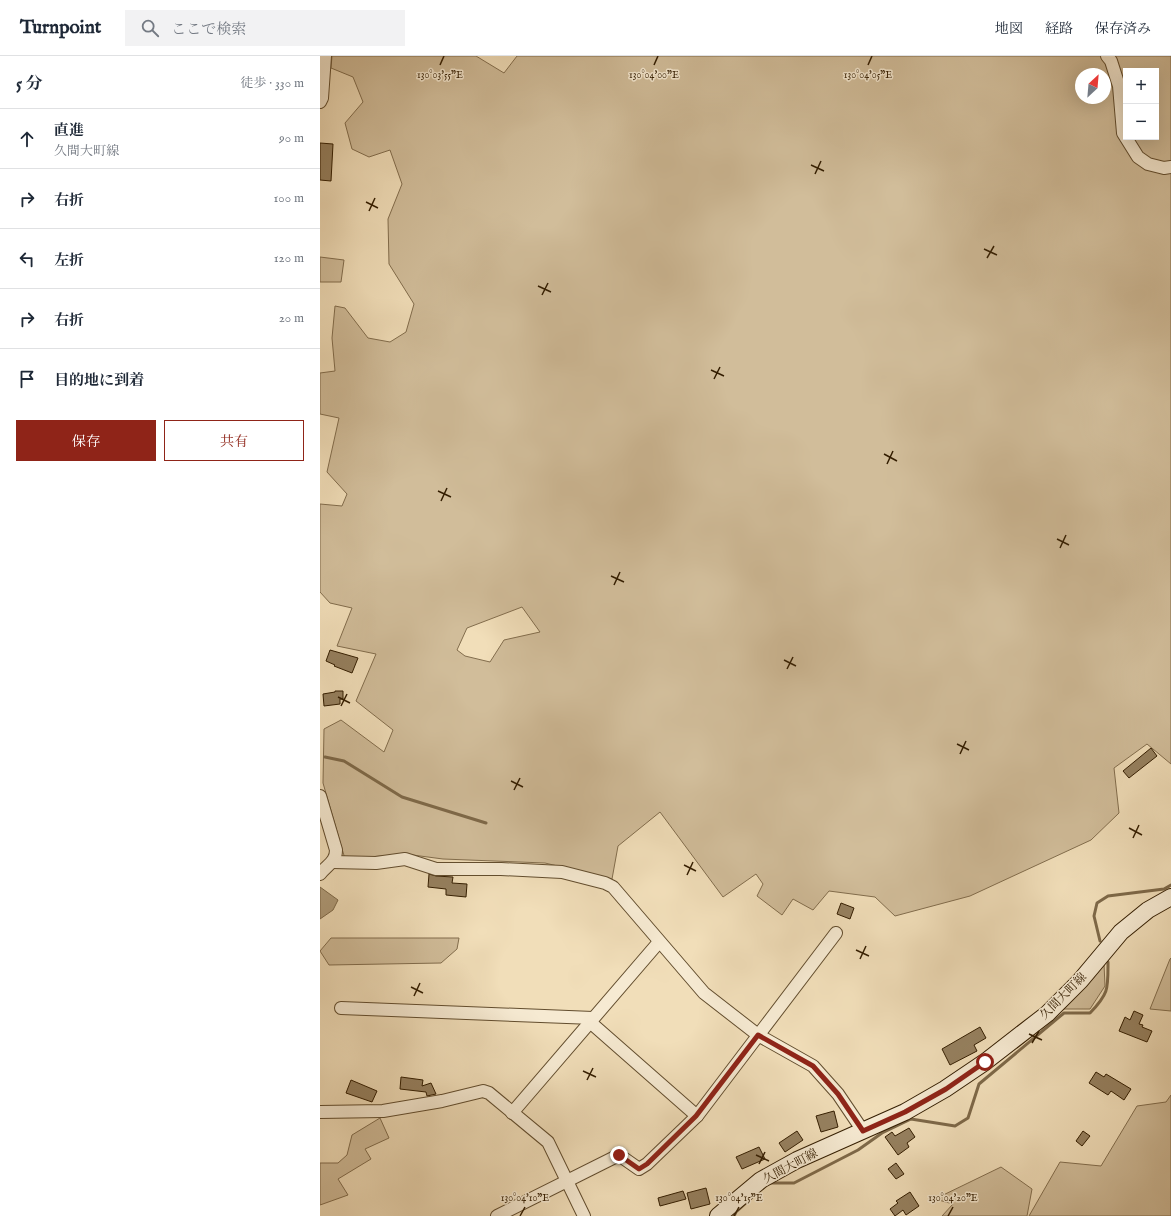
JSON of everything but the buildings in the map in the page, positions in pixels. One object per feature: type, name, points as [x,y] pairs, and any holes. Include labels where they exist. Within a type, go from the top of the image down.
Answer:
[{"type":"main road","name":"久間大町線","points":[[718,1216],[762,1180],[797,1160],[905,1112],[946,1089],[985,1062],[1047,1014],[1080,981],[1121,932],[1148,910],[1171,897]]},
{"type":"street","points":[[320,102],[322,98],[325,56]]},
{"type":"street","points":[[1107,56],[1111,61],[1119,86],[1123,133],[1138,157],[1148,164],[1164,168],[1171,167]]},
{"type":"street","points":[[320,796],[336,850],[336,856],[333,862],[320,874]]},
{"type":"street","points":[[333,862],[376,863],[405,859],[436,869],[501,869],[562,872],[605,883],[613,887],[704,993],[758,1035],[813,1066],[838,1094],[863,1131]]},
{"type":"street","points":[[497,1216],[568,1182],[619,1155],[639,1169],[647,1164],[696,1116],[836,933]]},
{"type":"street","points":[[512,1113],[659,942]]},
{"type":"street","points":[[341,1008],[592,1020],[696,1116]]},
{"type":"street","points":[[320,1112],[383,1111],[442,1101],[483,1091],[489,1093],[548,1142],[584,1216]]},
{"type":"shaded area","points":[[332,56],[476,56],[504,73],[517,56],[1171,56],[1171,764],[1147,744],[1114,768],[1119,813],[1091,840],[970,896],[895,916],[875,897],[829,891],[813,910],[793,899],[782,915],[757,896],[763,884],[756,874],[723,897],[660,812],[618,846],[612,879],[545,863],[443,859],[405,854],[345,859],[323,783],[324,729],[341,720],[384,752],[393,730],[356,701],[376,654],[337,646],[352,608],[330,603],[320,592],[320,504],[342,506],[347,494],[327,472],[339,418],[320,414],[320,373],[335,371],[332,338],[335,306],[345,308],[368,338],[390,342],[406,332],[414,304],[389,264],[388,219],[402,184],[390,150],[369,157],[352,149],[345,123],[363,102],[353,77],[331,68]],"holes":[[[522,607],[540,632],[504,640],[490,662],[465,656],[457,650],[467,628]]]},
{"type":"shaded area","points":[[320,257],[344,260],[341,282],[320,282]]},
{"type":"shaded area","points":[[320,887],[338,900],[333,910],[320,919]]},
{"type":"shaded area","points":[[331,938],[459,938],[457,949],[441,963],[329,965],[320,951]]},
{"type":"shaded area","points":[[1171,958],[1171,1011],[1150,1009],[1170,959]]},
{"type":"shaded area","points":[[1104,964],[1105,986],[1090,1009],[1064,1009]]},
{"type":"shaded area","points":[[1171,1095],[1171,1216],[1029,1216],[1060,1162],[1101,1166],[1137,1106],[1166,1102]]},
{"type":"shaded area","points":[[380,1118],[389,1138],[365,1149],[371,1159],[338,1179],[348,1195],[320,1205],[320,1163],[338,1163],[347,1155],[352,1135]]},
{"type":"shaded area","points":[[1001,1167],[1032,1189],[1027,1216],[942,1216],[953,1204],[935,1199]]},
{"type":"waterway","points":[[325,757],[344,761],[402,797],[486,823]]},
{"type":"waterway","points":[[1100,941],[1094,916],[1097,903],[1108,896],[1164,889],[1171,885]]},
{"type":"waterway","points":[[770,1183],[794,1183],[858,1150],[882,1133],[911,1119],[955,1126],[968,1118],[979,1084],[1064,1013],[1090,1013],[1101,1000],[1106,990],[1108,979],[1108,962]]},
{"type":"waterway","points":[[734,1216],[736,1212],[747,1202]]},
{"type":"route","points":[[619,1155],[639,1169],[647,1164],[696,1116],[758,1035],[813,1066],[838,1094],[863,1131],[905,1112],[946,1089],[985,1062]]}]
